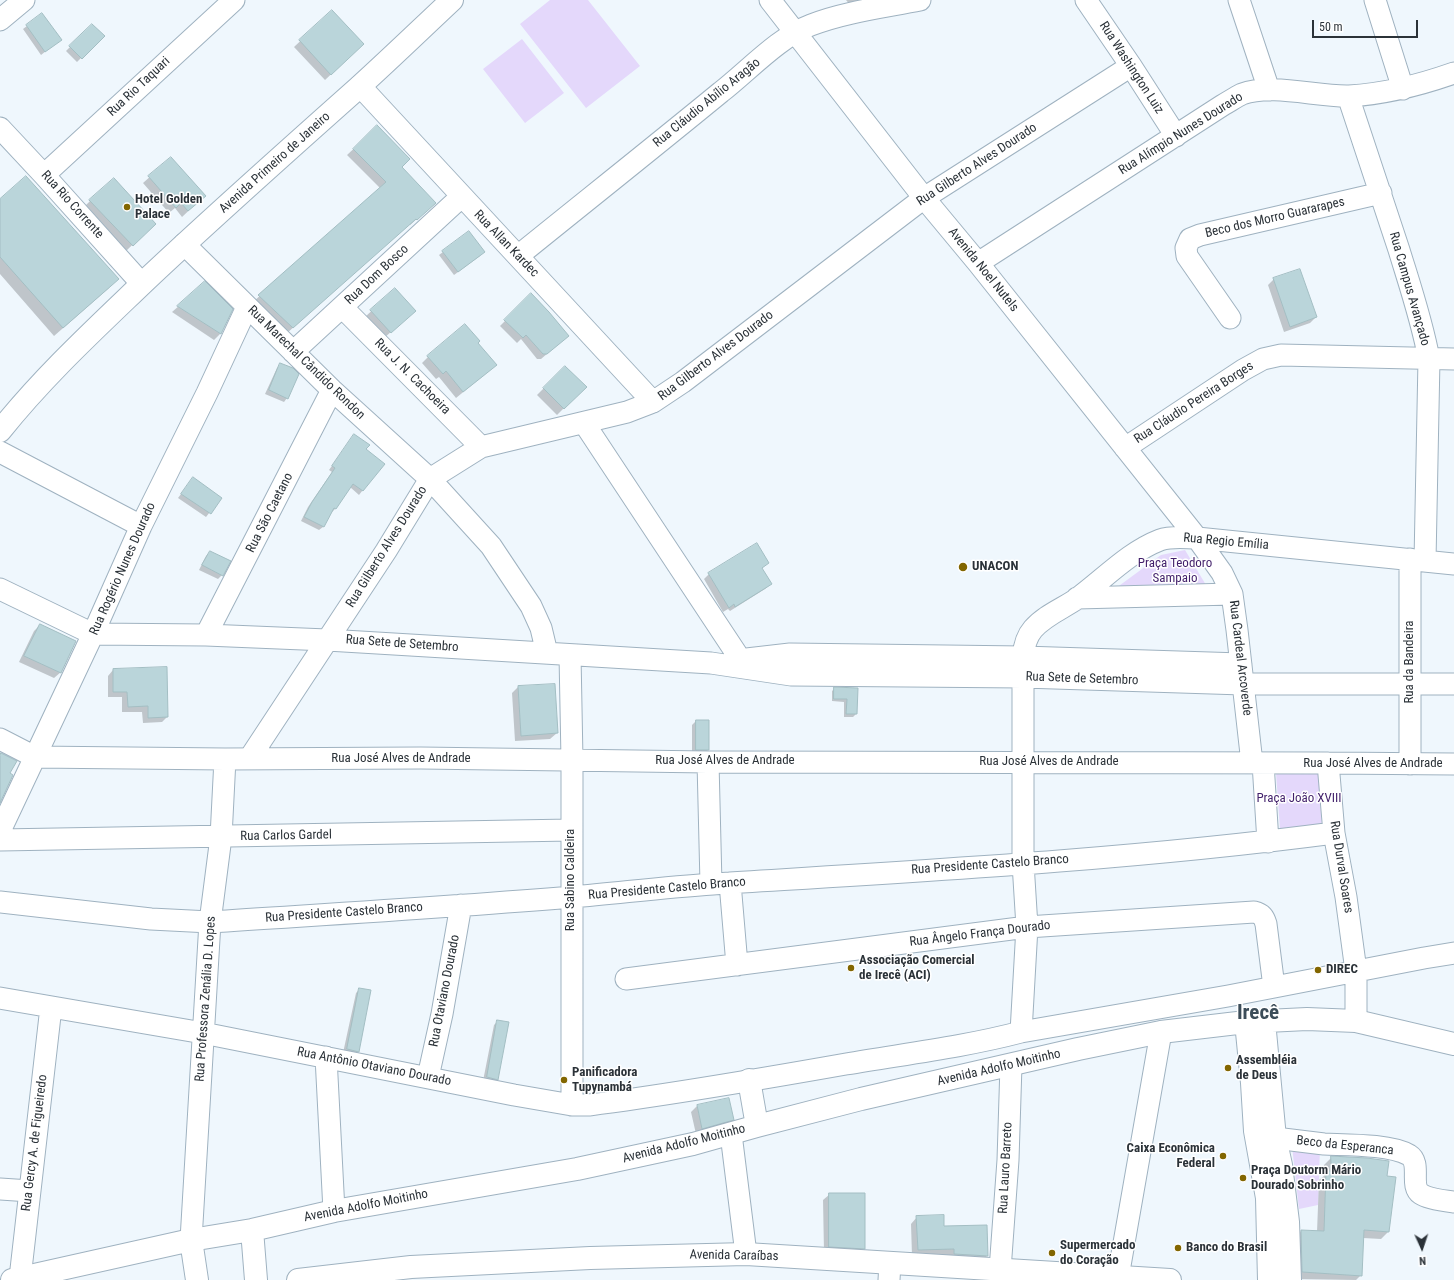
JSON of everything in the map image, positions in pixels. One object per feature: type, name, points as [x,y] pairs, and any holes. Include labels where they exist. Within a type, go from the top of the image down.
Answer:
[{"type":"main road","name":"Avenida Primeiro de Janeiro","points":[[0,432],[20,406],[71,351],[184,244],[360,86],[452,0]]},
{"type":"main road","name":"Avenida Adolfo Moitinho","points":[[16,1279],[191,1240],[252,1230],[334,1211],[577,1169],[693,1144],[861,1099],[1078,1049],[1161,1032],[1255,1021],[1307,1019],[1356,1021],[1454,1044]]},
{"type":"main road","points":[[1255,1021],[1281,1165],[1288,1222],[1290,1280]]},
{"type":"main road","points":[[1255,1021],[1252,1083],[1255,1132],[1267,1198],[1269,1280]]},
{"type":"main road","points":[[749,1080],[757,1126]]},
{"type":"main road","points":[[252,1230],[256,1280]]},
{"type":"main road","points":[[191,1240],[197,1280]]},
{"type":"main road","name":"Avenida Caraíbas","points":[[298,1280],[411,1274],[590,1258],[746,1254],[889,1272],[1000,1270],[1170,1280]]},
{"type":"street","points":[[0,20],[24,0]]},
{"type":"street","name":"Rua Rio Taquari","points":[[44,175],[234,0]]},
{"type":"street","name":"Avenida Noel Nutels","points":[[770,0],[924,198],[978,263],[1197,538]]},
{"type":"street","name":"Rua Cláudio Abílio Aragão","points":[[518,256],[739,78],[776,46],[796,32],[811,25],[840,16],[920,0]]},
{"type":"street","name":"Rua Washington Luiz","points":[[1086,0],[1176,136]]},
{"type":"street","points":[[1239,0],[1269,90]]},
{"type":"street","points":[[1375,0],[1403,89]]},
{"type":"street","name":"Rua Gilberto Alves Dourado","points":[[249,759],[386,551],[430,479],[481,447],[627,412],[653,402],[689,377],[924,198],[1131,66]]},
{"type":"street","name":"Rua Alímpio Nunes Dourado","points":[[978,263],[1242,94],[1269,90],[1348,96],[1371,94],[1403,89],[1454,73]]},
{"type":"street","name":"Rua Allan Kardec","points":[[360,86],[461,197],[518,256],[653,402]]},
{"type":"street","name":"Rua Campus Avançado","points":[[1348,96],[1414,297],[1429,358],[1418,560]]},
{"type":"street","name":"Rua Rio Corrente","points":[[0,128],[142,284]]},
{"type":"street","name":"Beco dos Morro Guararapes","points":[[1230,318],[1187,256],[1186,248],[1190,239],[1200,235],[1381,193]]},
{"type":"street","name":"Rua Dom Bosco","points":[[293,352],[461,197]]},
{"type":"street","name":"Rua Marechal Cândido Rondon","points":[[184,244],[332,390],[430,479],[491,546],[531,606],[541,628],[547,654]]},
{"type":"street","name":"Rua Rogério Nunes Dourado","points":[[0,831],[93,634],[141,526],[207,393],[247,307]]},
{"type":"street","name":"Rua J. N. Cachoeira","points":[[342,307],[481,447]]},
{"type":"street","name":"Rua Cláudio Pereira Borges","points":[[1126,448],[1243,370],[1263,359],[1281,354],[1454,359]]},
{"type":"street","name":"Rua São Caetano","points":[[206,635],[332,390]]},
{"type":"street","points":[[584,423],[743,664]]},
{"type":"street","points":[[0,452],[141,526]]},
{"type":"street","name":"Rua Regio Emília","points":[[1023,667],[1024,648],[1027,638],[1034,628],[1044,619],[1077,598],[1120,564],[1145,547],[1162,540],[1197,538],[1454,564]]},
{"type":"street","name":"Rua Cardeal Arcoverde","points":[[1197,538],[1222,573],[1232,594],[1243,684],[1257,763],[1268,842]]},
{"type":"street","name":"Rua da Bandeira","points":[[1410,764],[1410,684],[1418,560]]},
{"type":"street","points":[[0,589],[93,634]]},
{"type":"street","points":[[1077,598],[1232,594]]},
{"type":"street","name":"Rua Sete de Setembro","points":[[93,634],[206,635],[327,640],[547,654],[743,664],[790,654],[1023,667],[1243,684],[1454,684]]},
{"type":"street","name":"Rua Sabino Caldeira","points":[[570,655],[572,760],[572,1105]]},
{"type":"street","name":"Rua Sete de Setembro","points":[[1023,667],[1241,664]]},
{"type":"street","points":[[1022,1032],[1027,927],[1023,863],[1023,667]]},
{"type":"street","name":"Rua José Alves de Andrade","points":[[0,739],[35,757],[225,759],[421,758],[708,762],[1328,763],[1410,764],[1453,770]]},
{"type":"street","name":"Rua Professora Zenália D. Lopes","points":[[191,1240],[210,922],[220,837],[225,759]]},
{"type":"street","points":[[708,762],[721,884],[737,965]]},
{"type":"street","name":"Rua Durval Soares","points":[[1328,763],[1334,833],[1346,897],[1356,971],[1356,1021]]},
{"type":"street","name":"Rua Carlos Gardel","points":[[0,840],[571,830]]},
{"type":"street","name":"Rua Presidente Castelo Branco","points":[[0,902],[143,919],[210,922],[571,897],[721,884],[1167,852],[1268,842],[1334,833]]},
{"type":"street","name":"Rua Otaviano Dourado","points":[[428,1077],[442,1014],[461,905]]},
{"type":"street","name":"Rua Ângelo França Dourado","points":[[626,979],[1027,927],[1241,912],[1260,914],[1263,916],[1266,924],[1274,987]]},
{"type":"street","points":[[749,1080],[1002,1037],[1022,1032],[1160,1008],[1454,953]]},
{"type":"street","name":"Rua Antônio Otaviano Dourado","points":[[0,998],[204,1033],[514,1095],[572,1105],[589,1105],[618,1101],[749,1080]]},
{"type":"street","name":"Rua Gercy A. de Figueiredo","points":[[16,1279],[30,1192],[51,1007]]},
{"type":"street","points":[[1118,1277],[1161,1032]]},
{"type":"street","points":[[326,1057],[334,1211]]},
{"type":"street","name":"Rua Lauro Barreto","points":[[1000,1270],[1008,1160],[1011,1065]]},
{"type":"street","points":[[731,1134],[746,1254]]},
{"type":"street","name":"Beco da Esperanca","points":[[1275,1138],[1324,1144],[1372,1146],[1409,1155],[1414,1161],[1417,1186],[1421,1194],[1426,1197],[1454,1202]]},
{"type":"street","points":[[0,1189],[30,1192]]},
{"type":"green space","points":[[550,0],[588,0],[640,66],[586,108],[520,24]]},
{"type":"green space","points":[[522,39],[564,93],[525,123],[483,69]]},
{"type":"green space","name":"Praça Teodoro Sampaio","points":[[1185,550],[1209,590],[1112,591],[1161,555]]},
{"type":"green space","name":"Praça João XVIII","points":[[1318,770],[1322,826],[1280,829],[1276,773]]},
{"type":"green space","points":[[1292,1146],[1320,1148],[1318,1205],[1299,1209]]},
{"type":"building","points":[[332,10],[364,44],[331,75],[299,40]]},
{"type":"building","points":[[42,13],[62,40],[45,52],[26,25]]},
{"type":"building","points":[[92,24],[105,36],[82,59],[69,46]]},
{"type":"building","points":[[377,125],[410,159],[402,167],[436,203],[293,328],[258,295],[386,182],[353,149]]},
{"type":"building","points":[[171,157],[206,196],[188,211],[181,203],[176,208],[148,176]]},
{"type":"building","points":[[26,176],[119,279],[63,328],[0,257],[0,199]]},
{"type":"building","name":"Hotel Golden Palace","points":[[114,178],[156,224],[133,246],[89,200]]},
{"type":"building","points":[[469,231],[485,252],[458,272],[442,251]]},
{"type":"building","points":[[1300,269],[1317,317],[1290,327],[1273,278]]},
{"type":"building","points":[[205,281],[233,309],[221,334],[177,306]]},
{"type":"building","points":[[395,288],[416,311],[391,333],[370,310]]},
{"type":"building","points":[[531,293],[569,336],[547,354],[543,354],[526,335],[523,338],[504,320]]},
{"type":"building","points":[[465,324],[480,341],[478,343],[497,365],[463,392],[446,371],[443,374],[427,356]]},
{"type":"building","points":[[280,363],[293,368],[299,374],[288,399],[269,390]]},
{"type":"building","points":[[565,366],[587,387],[564,409],[543,388]]},
{"type":"building","points":[[354,434],[370,445],[366,449],[385,464],[363,491],[353,484],[336,509],[334,508],[324,527],[304,517],[312,502],[335,468],[332,466]]},
{"type":"building","points":[[193,477],[222,498],[211,514],[181,494]]},
{"type":"building","points":[[757,543],[769,563],[762,568],[772,584],[735,607],[734,604],[729,608],[708,573]]},
{"type":"building","points":[[210,551],[231,561],[223,576],[202,565]]},
{"type":"building","points":[[40,624],[76,641],[61,673],[24,656]]},
{"type":"building","points":[[167,667],[168,717],[148,718],[148,706],[128,707],[127,692],[113,692],[113,669]]},
{"type":"building","points":[[555,684],[558,733],[521,736],[518,686]]},
{"type":"building","points":[[834,687],[858,688],[857,714],[846,714],[847,699],[834,699]]},
{"type":"building","points":[[696,720],[709,720],[709,750],[696,750]]},
{"type":"building","points":[[1,753],[17,761],[10,773],[13,775],[0,803],[0,756]]},
{"type":"building","points":[[359,988],[371,990],[359,1052],[347,1049]]},
{"type":"building","points":[[497,1020],[509,1022],[498,1080],[487,1077]]},
{"type":"building","points":[[729,1098],[734,1120],[702,1129],[697,1105]]},
{"type":"building","points":[[1331,1156],[1389,1161],[1387,1176],[1396,1177],[1389,1232],[1364,1230],[1362,1276],[1302,1272],[1301,1230],[1324,1231],[1326,1171],[1331,1171]]},
{"type":"building","points":[[829,1193],[865,1193],[865,1249],[829,1247]]},
{"type":"building","points":[[944,1215],[944,1226],[987,1225],[988,1256],[954,1254],[954,1249],[918,1250],[916,1216]]},
{"type":"place","name":"Hotel Golden Palace","points":[[127,207]]},
{"type":"place","name":"UNACON","points":[[963,567]]},
{"type":"place","name":"Associação Comercial de Irecê (ACI)","points":[[851,968]]},
{"type":"place","name":"DIREC","points":[[1318,970]]},
{"type":"place","name":"Assembléia de Deus","points":[[1228,1068]]},
{"type":"place","name":"Panificadora Tupynambá","points":[[564,1080]]},
{"type":"place","name":"Caixa Econômica Federal","points":[[1223,1156]]},
{"type":"place","name":"Praça Doutorm Mário Dourado Sobrinho","points":[[1243,1178]]},
{"type":"place","name":"Banco do Brasil","points":[[1178,1248]]},
{"type":"place","name":"Supermercado do Coração","points":[[1052,1253]]},
{"type":"district","name":"Irecê","points":[[1258,1014]]}]
